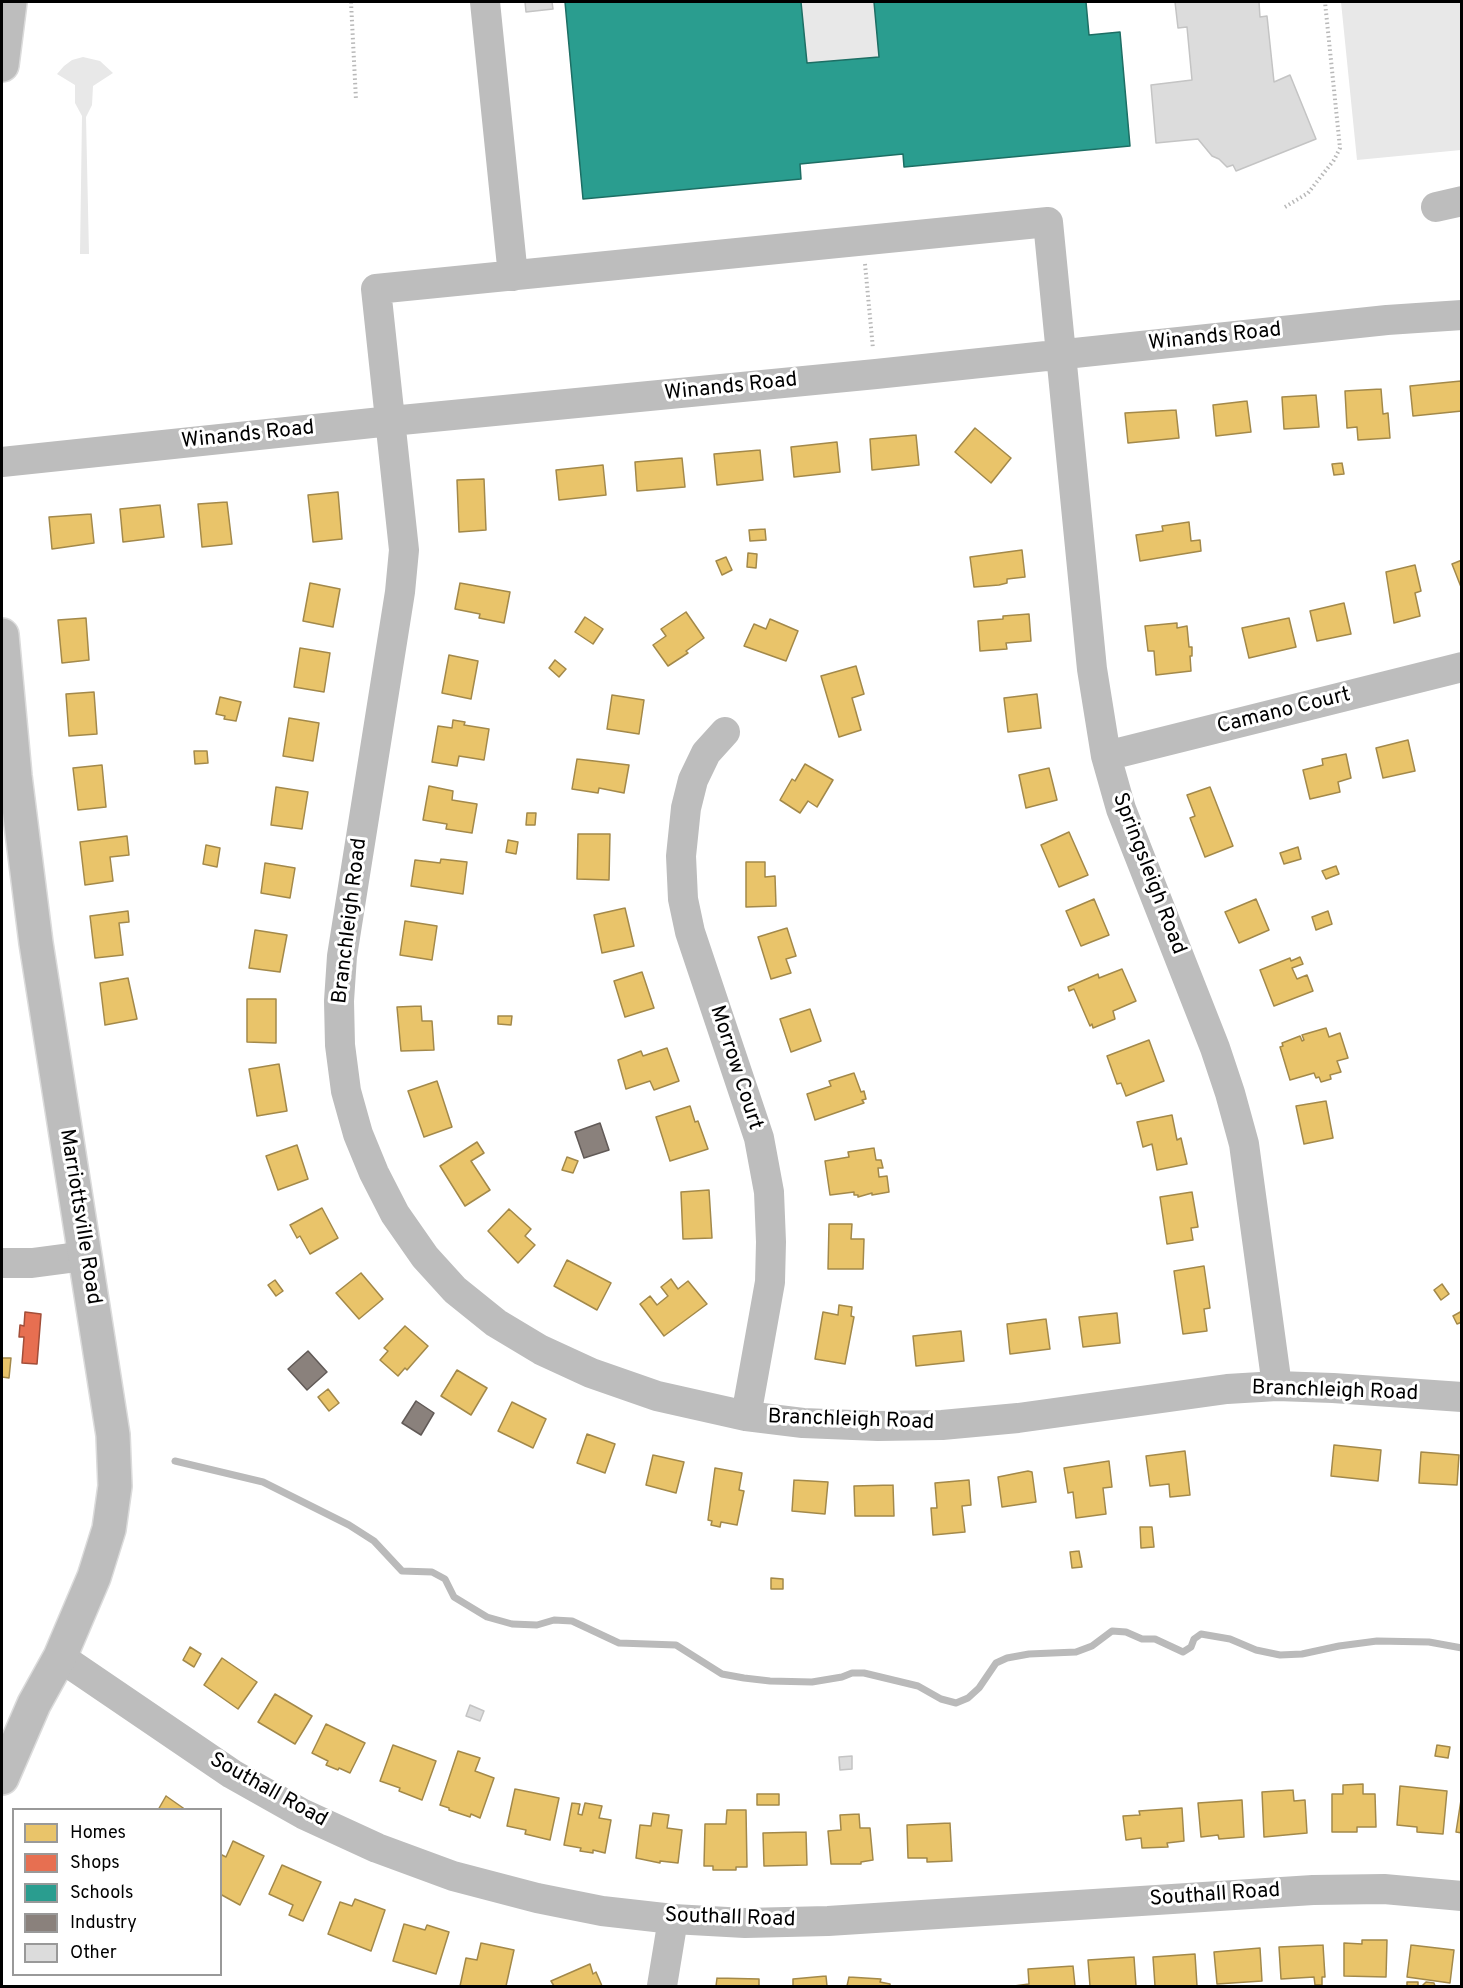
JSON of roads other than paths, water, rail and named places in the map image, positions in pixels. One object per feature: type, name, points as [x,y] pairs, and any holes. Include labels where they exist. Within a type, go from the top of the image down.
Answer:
[{"type":"main road","points":[[2,66],[10,2]]},
{"type":"main road","name":"Marriottsville Road","points":[[2,635],[15,776],[36,943],[113,1435],[115,1486],[109,1529],[94,1577],[60,1657],[34,1704],[2,1778]]},
{"type":"street","points":[[485,2],[513,276]]},
{"type":"street","name":"Springsleigh Road","points":[[513,276],[1048,222],[1092,669],[1106,756],[1121,809],[1215,1048],[1244,1144],[1277,1386]]},
{"type":"street","name":"Branchleigh Road","points":[[513,276],[376,290],[404,550],[400,592],[342,956],[339,1001],[340,1045],[346,1091],[358,1134],[374,1173],[395,1214],[425,1257],[455,1290],[496,1323],[541,1350],[591,1373],[657,1396],[746,1416],[803,1423],[878,1426],[942,1425],[1018,1418],[1227,1389],[1277,1386],[1461,1397]]},
{"type":"street","name":"Winands Road","points":[[2,462],[1375,321],[1461,315]]},
{"type":"street","name":"Camano Court","points":[[1106,756],[1461,668]]},
{"type":"street","name":"Morrow Court","points":[[726,732],[706,753],[693,780],[686,808],[681,856],[683,899],[690,932],[759,1138],[768,1192],[771,1242],[770,1282],[746,1416]]},
{"type":"street","points":[[2,1263],[32,1263],[85,1256]]},
{"type":"street","name":"Southall Road","points":[[60,1657],[232,1774],[303,1814],[377,1848],[453,1876],[537,1898],[602,1911],[673,1919],[745,1923],[828,1921],[1313,1890],[1384,1889],[1461,1896]]},
{"type":"street","points":[[662,1986],[673,1919]]},
{"type":"waterway","points":[[175,1461],[263,1482],[349,1525],[374,1541],[402,1571],[432,1572],[445,1579],[454,1597],[487,1617],[512,1624],[537,1625],[554,1620],[572,1621],[619,1643],[676,1645],[722,1674],[744,1678],[812,1682],[852,1673],[864,1673],[918,1686],[941,1699],[956,1703],[968,1698],[979,1688],[996,1663],[1007,1658],[1029,1654],[1076,1652],[1092,1646],[1112,1631],[1126,1632],[1142,1639],[1155,1639],[1183,1652],[1191,1647],[1194,1639],[1201,1634],[1230,1639],[1256,1650],[1280,1655],[1302,1654],[1377,1641],[1429,1642],[1462,1648]]}]
